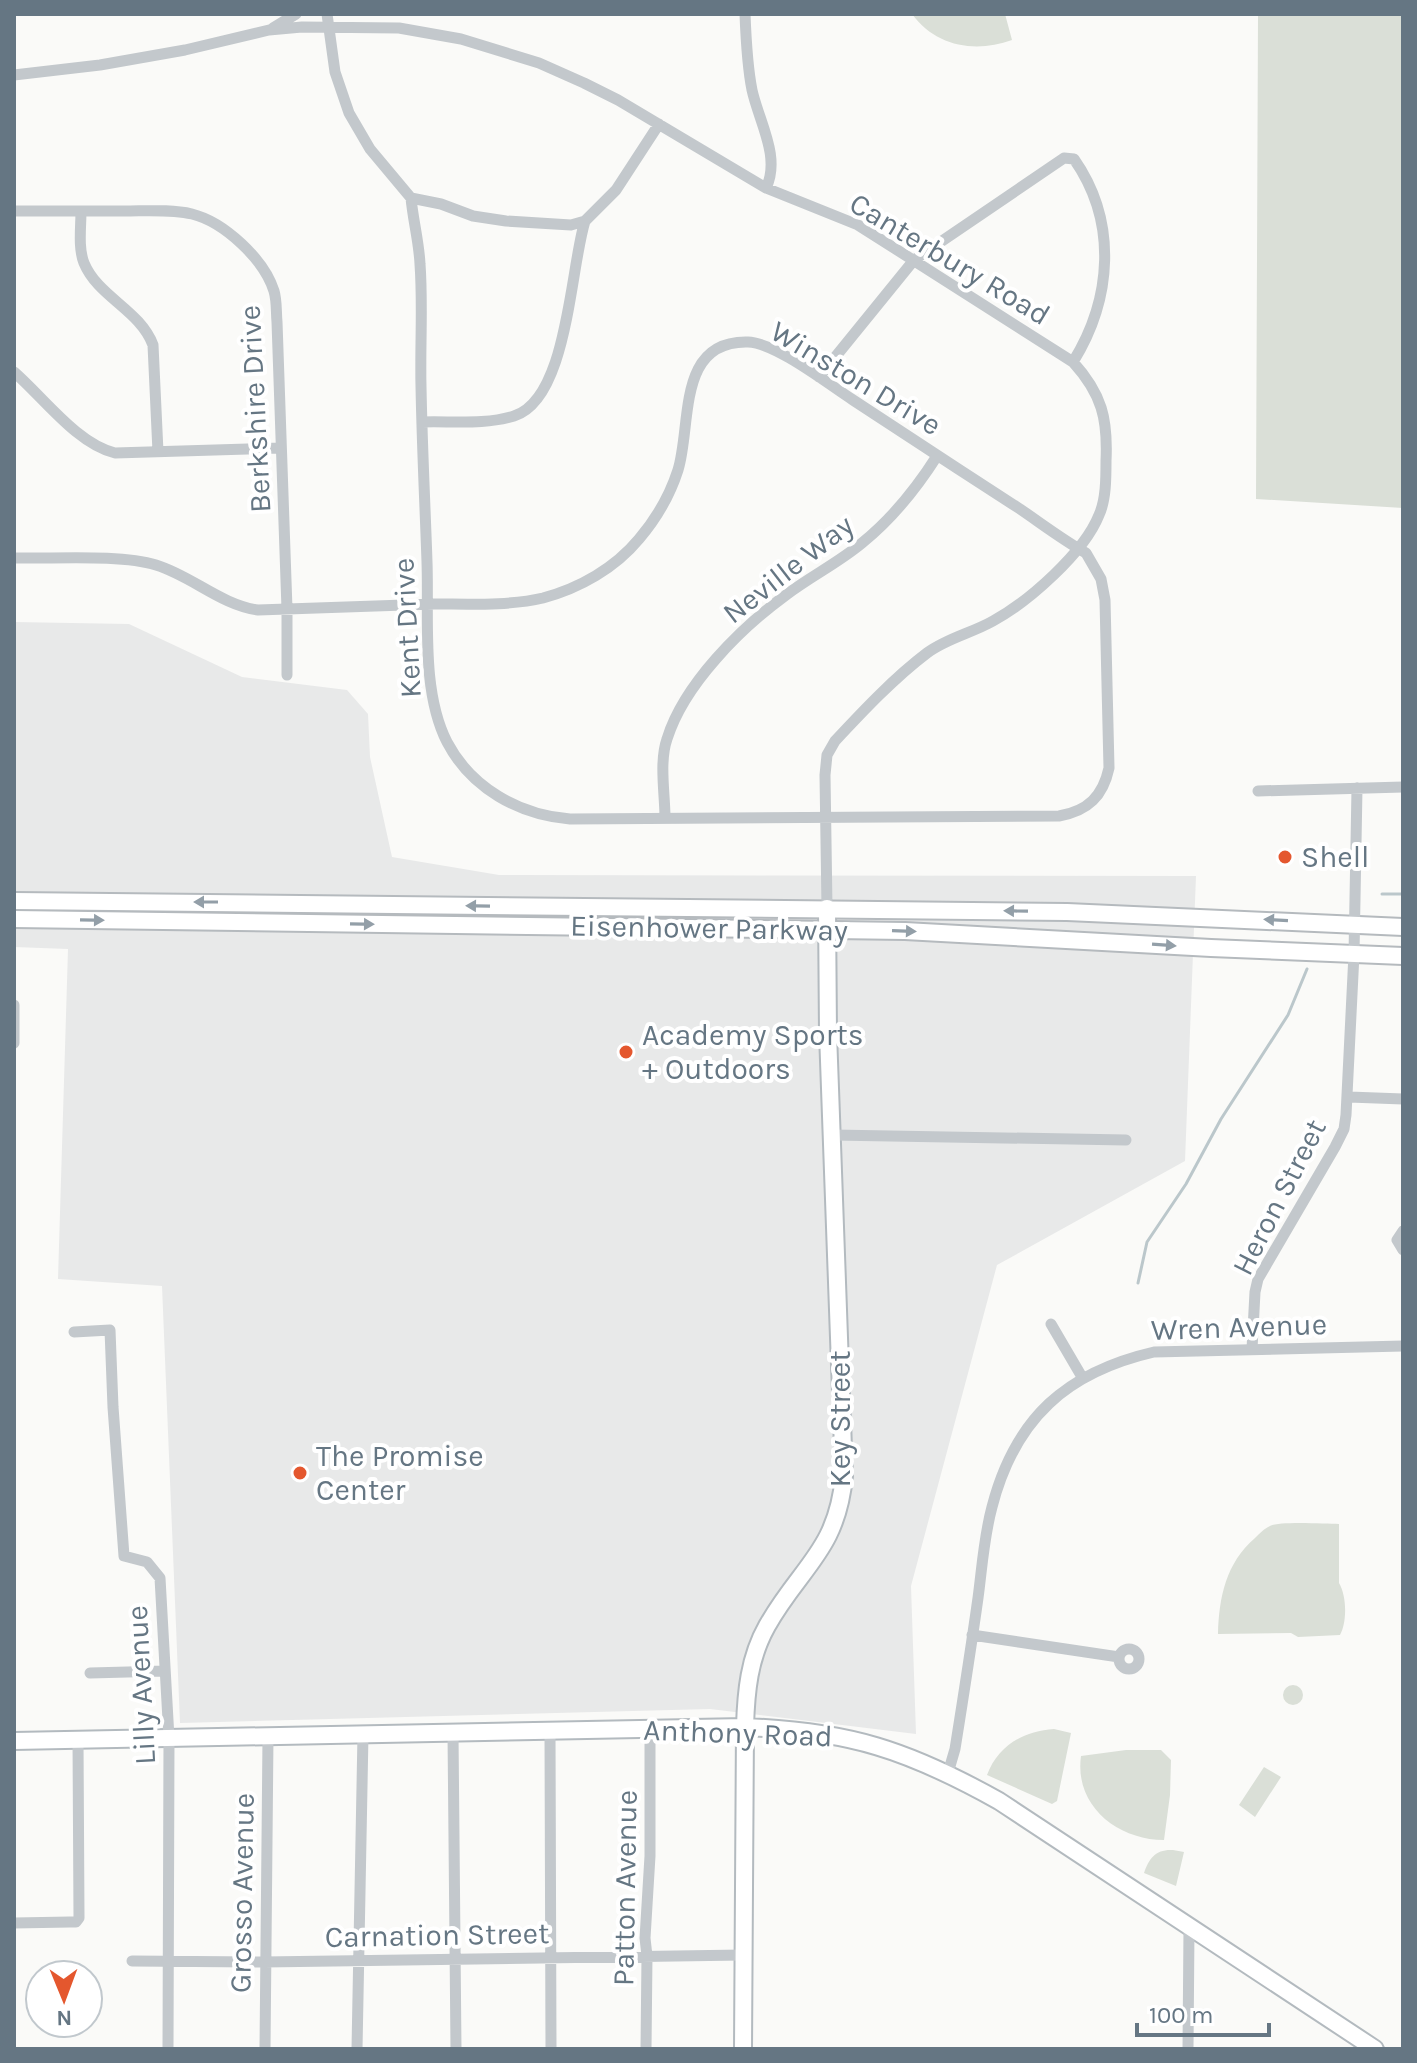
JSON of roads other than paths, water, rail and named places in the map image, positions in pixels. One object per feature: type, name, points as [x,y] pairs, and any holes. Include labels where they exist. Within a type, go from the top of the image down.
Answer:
[{"type":"main road","name":"Eisenhower Parkway","points":[[14,901],[1067,912],[1403,927]]},
{"type":"main road","name":"Key Street","points":[[743,2049],[745,1727],[749,1675],[767,1626],[829,1537],[843,1492],[827,908]]},
{"type":"main road","name":"Eisenhower Parkway","points":[[14,919],[826,929],[1403,956]]},
{"type":"main road","name":"Anthony Road","points":[[14,1741],[745,1727],[798,1729],[846,1737],[900,1752],[948,1773],[1042,1829],[1189,1929],[1375,2049]]},
{"type":"street","points":[[269,30],[296,14]]},
{"type":"street","points":[[745,14],[752,92],[770,150],[771,177],[766,188]]},
{"type":"street","points":[[327,20],[335,72],[349,113],[370,149],[411,198],[441,204],[473,216],[506,221],[571,225],[585,221]]},
{"type":"street","name":"Canterbury Road","points":[[14,75],[146,57],[327,20],[416,30],[496,48],[584,83],[766,188],[858,225],[1073,362],[1090,381],[1099,398],[1107,438],[1106,473],[1099,515],[1090,532],[1049,579],[1016,607],[927,653],[835,741],[827,755],[827,908]]},
{"type":"street","points":[[422,422],[506,418],[536,402],[546,387],[562,338],[577,248],[585,221],[616,190],[659,124]]},
{"type":"street","points":[[819,377],[914,260],[1064,158],[1074,159],[1094,199],[1103,227],[1105,249],[1105,276],[1100,303],[1073,362]]},
{"type":"street","name":"Kent Drive","points":[[411,198],[420,266],[422,422],[434,706],[447,742],[465,769],[494,794],[518,807],[552,818],[825,818]]},
{"type":"street","name":"Berkshire Drive","points":[[14,211],[194,215],[213,222],[260,265],[275,293],[287,675]]},
{"type":"street","points":[[81,211],[84,264],[96,281],[140,321],[153,345],[158,452]]},
{"type":"street","name":"Winston Drive","points":[[14,558],[144,562],[171,571],[245,608],[428,605],[540,599],[585,582],[622,557],[657,514],[678,468],[690,390],[696,371],[713,351],[749,342],[765,345],[819,377],[1086,553],[1095,567],[1105,600],[1109,768],[1106,783],[1097,797],[1074,813],[1059,816],[825,818]]},
{"type":"street","points":[[14,372],[101,450],[115,453],[281,448]]},
{"type":"street","name":"Neville Way","points":[[665,818],[667,739],[684,702],[710,667],[750,624],[880,528],[909,498],[937,456]]},
{"type":"street","points":[[1258,791],[1403,787]]},
{"type":"street","name":"Heron Street","points":[[1252,1349],[1258,1279],[1344,1129],[1349,1097],[1357,788]]},
{"type":"street","points":[[14,1005],[14,1043]]},
{"type":"street","points":[[1349,1097],[1403,1099]]},
{"type":"street","points":[[833,1135],[1126,1140]]},
{"type":"street","points":[[1403,1231],[1397,1240],[1403,1250]]},
{"type":"street","points":[[1051,1324],[1082,1377]]},
{"type":"street","name":"Lilly Avenue","points":[[74,1332],[110,1330],[124,1556],[147,1562],[160,1578],[169,1738],[168,2049]]},
{"type":"street","name":"Wren Avenue","points":[[948,1773],[955,1749],[992,1508],[1012,1452],[1047,1405],[1082,1377],[1123,1359],[1154,1352],[1403,1346]]},
{"type":"street","points":[[972,1635],[1119,1657]]},
{"type":"street","points":[[90,1673],[165,1671]]},
{"type":"street","name":"Patton Avenue","points":[[646,2049],[650,1728]]},
{"type":"street","points":[[550,1731],[551,2049]]},
{"type":"street","points":[[453,1733],[456,2049]]},
{"type":"street","points":[[357,2049],[363,1734]]},
{"type":"street","name":"Grosso Avenue","points":[[265,2049],[268,1737]]},
{"type":"street","points":[[14,1923],[76,1922],[79,1918],[78,1739]]},
{"type":"street","points":[[1188,2049],[1189,1929]]},
{"type":"street","name":"Carnation Street","points":[[132,1961],[743,1955]]},
{"type":"waterway","points":[[1382,894],[1403,894]]},
{"type":"waterway","points":[[1138,1283],[1147,1242],[1186,1184],[1221,1119],[1288,1015],[1307,969]]},
{"type":"place","name":"Shell","points":[[1285,857]]},
{"type":"place","name":"Academy Sports + Outdoors","points":[[626,1052]]},
{"type":"place","name":"The Promise Center","points":[[300,1473]]}]
